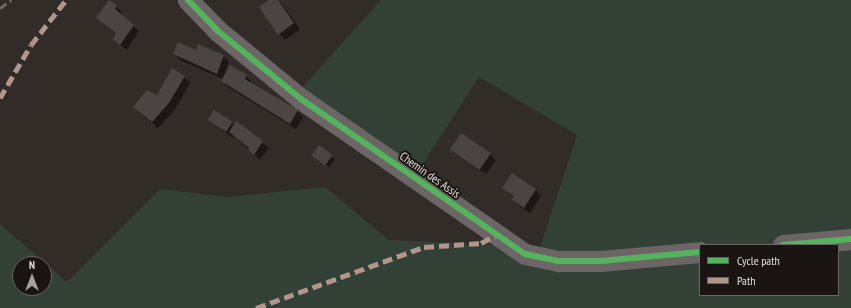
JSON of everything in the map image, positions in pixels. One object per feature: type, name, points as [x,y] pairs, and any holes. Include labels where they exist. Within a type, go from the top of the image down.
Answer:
[{"type":"street","name":"Chemin des Assis","points":[[188,0],[218,31],[301,99],[525,254],[559,261],[600,261],[699,252]]},
{"type":"street","points":[[794,244],[851,239]]},
{"type":"green space","points":[[381,0],[851,0],[851,308],[0,308],[0,224],[37,256],[12,256],[12,296],[52,296],[52,269],[67,282],[160,189],[228,197],[325,187],[389,240],[540,247],[577,135],[479,77],[419,170],[299,91]]},
{"type":"building","points":[[109,0],[117,5],[115,9],[134,25],[120,45],[113,40],[116,33],[96,18]]},
{"type":"building","points":[[269,0],[278,0],[294,23],[278,35],[259,7]]},
{"type":"building","points":[[178,42],[196,50],[198,44],[224,55],[217,74],[173,54]]},
{"type":"building","points":[[230,65],[247,75],[245,79],[298,110],[290,124],[221,81]]},
{"type":"building","points":[[172,68],[185,76],[169,103],[152,122],[133,107],[147,90],[157,95]]},
{"type":"building","points":[[214,110],[233,122],[226,132],[208,120]]},
{"type":"building","points":[[236,121],[263,141],[254,155],[248,150],[249,148],[229,132]]},
{"type":"building","points":[[461,133],[491,153],[480,170],[450,150]]},
{"type":"building","points":[[319,145],[333,155],[325,166],[311,156]]},
{"type":"building","points":[[512,173],[536,189],[524,208],[512,200],[514,196],[502,188]]},
{"type":"railway","points":[[0,8],[11,0]]},
{"type":"marked path","points":[[0,98],[31,45],[66,0]]},
{"type":"marked path","points":[[256,308],[424,247],[481,243],[497,235]]},
{"type":"cycle path","points":[[188,0],[218,31],[301,99],[525,254],[559,261],[600,261],[699,252]]},
{"type":"cycle path","points":[[794,244],[851,239]]}]
